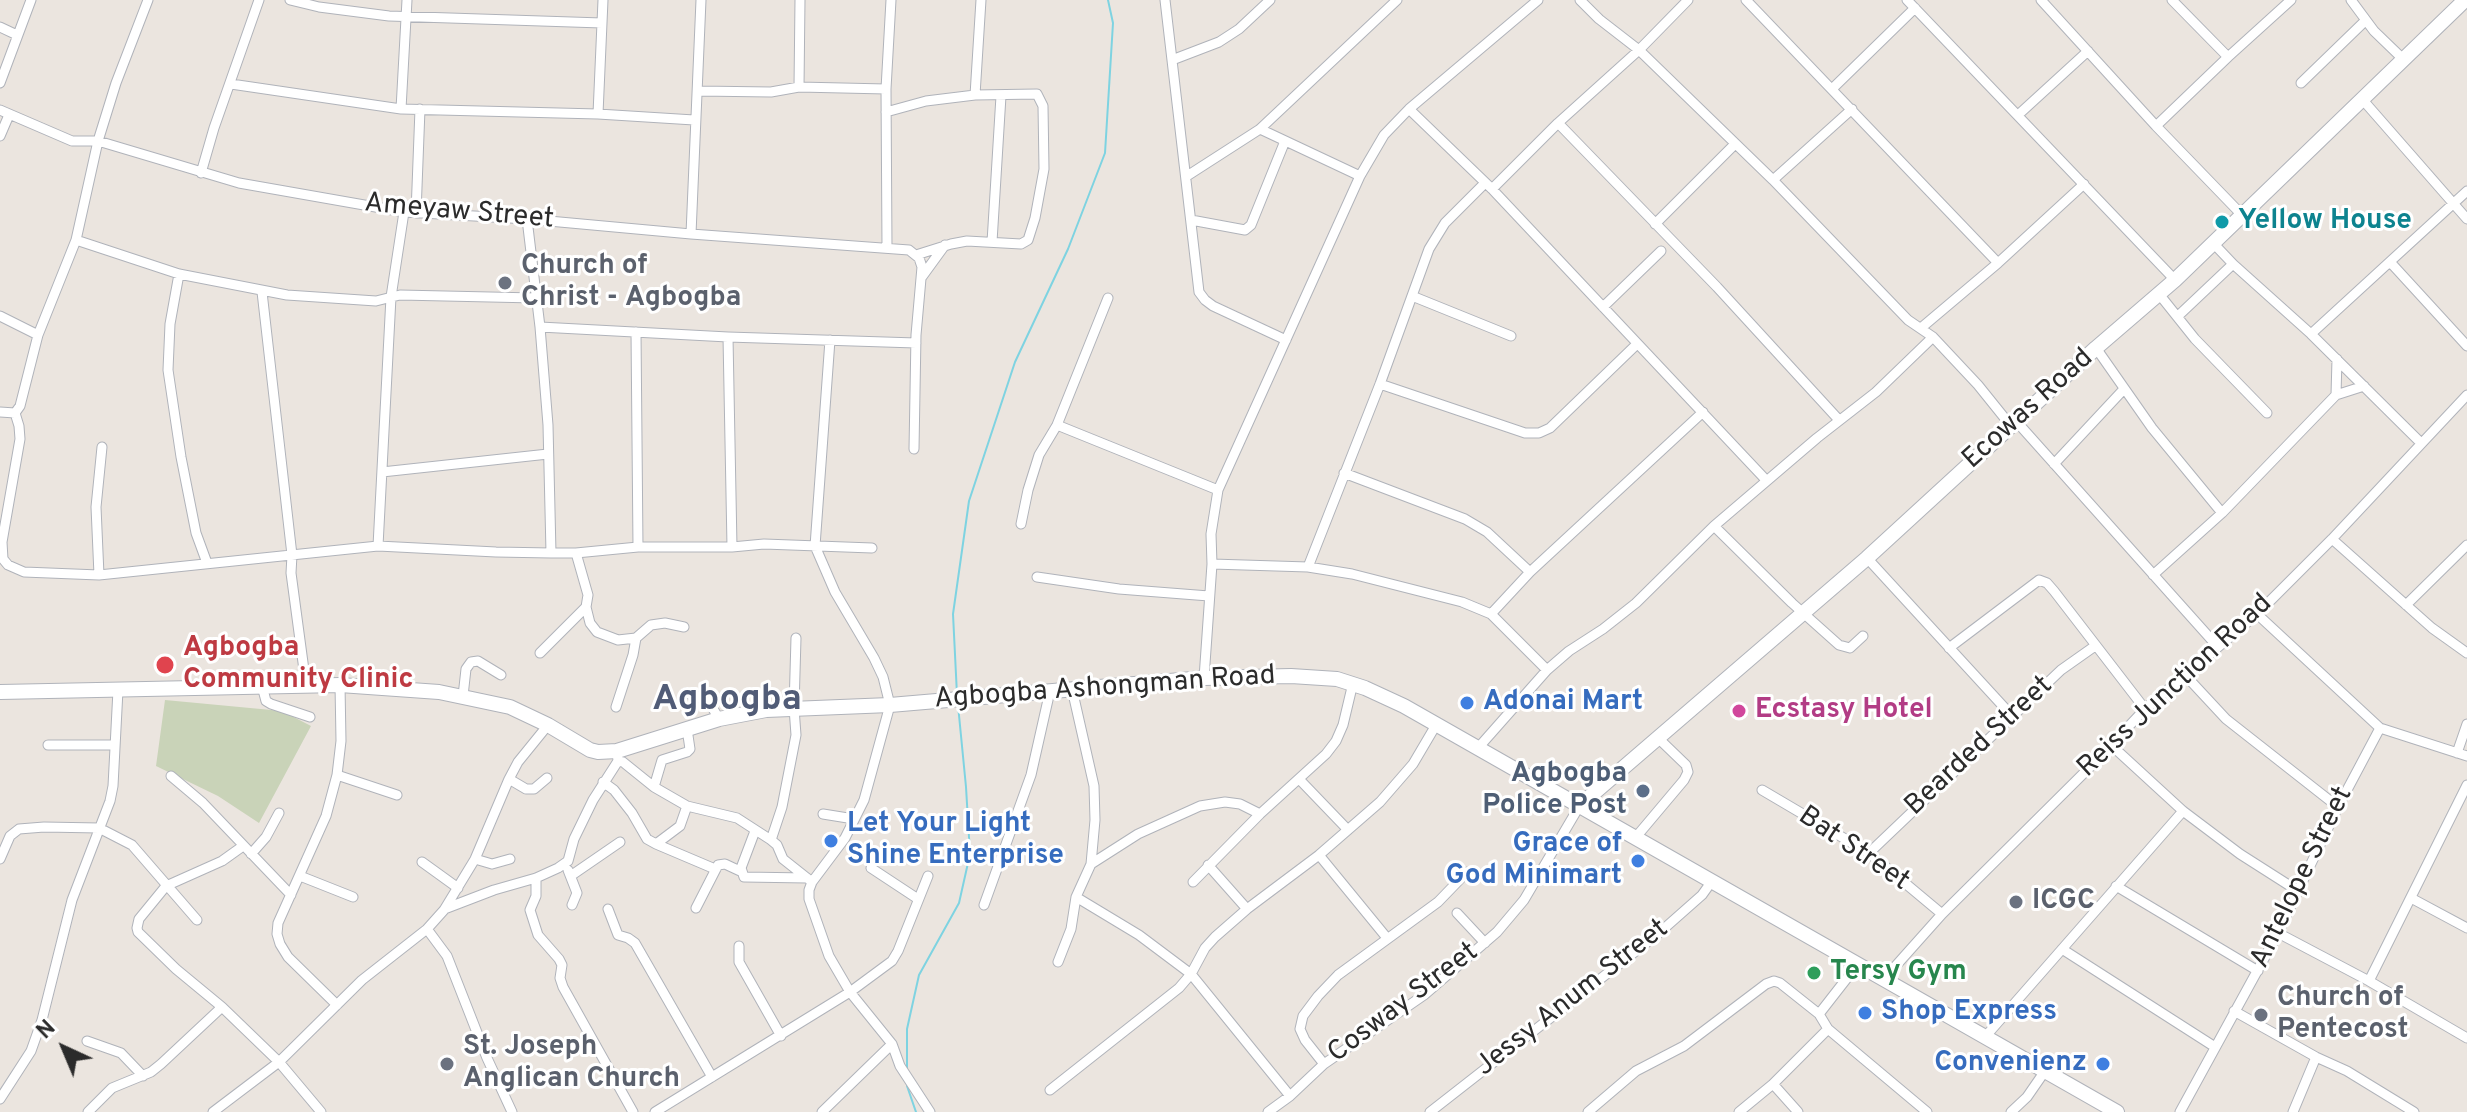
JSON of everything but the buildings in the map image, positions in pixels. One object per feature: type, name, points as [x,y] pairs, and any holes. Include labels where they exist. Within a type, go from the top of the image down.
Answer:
[{"type":"street","points":[[0,83],[31,0]]},
{"type":"street","points":[[15,413],[20,406],[38,335],[76,240],[98,141],[116,83],[148,0]]},
{"type":"street","points":[[201,173],[259,0]]},
{"type":"street","points":[[290,0],[319,7],[406,17],[602,23]]},
{"type":"street","points":[[401,109],[407,0]]},
{"type":"street","points":[[598,114],[603,0]]},
{"type":"street","points":[[691,234],[701,0]]},
{"type":"street","points":[[799,87],[800,0]]},
{"type":"street","points":[[887,247],[886,89],[891,0]]},
{"type":"street","points":[[975,95],[981,0]]},
{"type":"street","points":[[1165,0],[1199,292],[1205,300],[1286,340]]},
{"type":"street","points":[[1172,60],[1219,42],[1239,29],[1270,0]]},
{"type":"street","points":[[1187,176],[1260,129],[1397,0]]},
{"type":"street","points":[[1204,678],[1212,564],[1211,534],[1218,490],[1360,176],[1384,135],[1409,109],[1538,0]]},
{"type":"street","points":[[1580,0],[1639,50],[1773,180],[1908,320],[1933,337],[2054,464],[2218,647]]},
{"type":"street","points":[[1308,567],[1436,236],[1445,223],[1639,50],[1688,0]]},
{"type":"street","points":[[1746,0],[1998,263]]},
{"type":"street","points":[[1907,0],[2175,280]]},
{"type":"street","points":[[2041,0],[2243,216]]},
{"type":"street","points":[[2172,0],[2228,57]]},
{"type":"street","points":[[2156,126],[2291,0]]},
{"type":"street","points":[[2351,0],[2365,21],[2403,59]]},
{"type":"street","name":"Ecowas Road","points":[[1580,805],[1867,558],[2096,348],[2175,280],[2465,0]]},
{"type":"street","points":[[1833,88],[1915,8]]},
{"type":"street","points":[[2301,83],[2365,21]]},
{"type":"street","points":[[0,27],[17,35]]},
{"type":"street","points":[[2018,115],[2088,51]]},
{"type":"street","points":[[231,84],[401,109],[694,120]]},
{"type":"street","points":[[699,91],[771,92],[799,87],[886,89]]},
{"type":"street","points":[[886,112],[926,101],[975,95],[1037,94],[1043,106],[1044,169],[1028,240],[1021,244],[967,241],[916,255],[922,273],[916,343],[914,449]]},
{"type":"street","points":[[992,242],[1001,96]]},
{"type":"street","points":[[2362,99],[2467,219]]},
{"type":"street","points":[[416,213],[420,109]]},
{"type":"street","points":[[1409,109],[1488,186],[1766,480]]},
{"type":"street","points":[[1773,180],[1852,109]]},
{"type":"street","points":[[0,136],[5,113]]},
{"type":"street","name":"Ameyaw Street","points":[[5,113],[72,141],[98,141],[239,183],[404,212],[527,219],[853,247],[887,247],[909,250],[916,255]]},
{"type":"street","points":[[1558,123],[1784,358],[1839,420]]},
{"type":"street","points":[[1260,129],[1360,176]]},
{"type":"street","points":[[1191,220],[1245,230],[1251,225],[1285,141]]},
{"type":"street","points":[[1655,224],[1735,144]]},
{"type":"street","points":[[1921,328],[2084,184]]},
{"type":"street","points":[[2311,334],[2467,191]]},
{"type":"street","points":[[378,546],[391,297],[404,212]]},
{"type":"street","points":[[527,219],[548,425],[551,553]]},
{"type":"street","points":[[76,240],[179,274],[262,292],[352,301],[376,301],[400,295],[535,298]]},
{"type":"street","points":[[2214,244],[2421,443]]},
{"type":"street","points":[[922,273],[945,245]]},
{"type":"street","points":[[1603,307],[1661,251]]},
{"type":"street","points":[[2391,263],[2467,346]]},
{"type":"street","points":[[2178,316],[2233,264]]},
{"type":"street","points":[[179,274],[170,324],[168,370],[196,533],[207,563]]},
{"type":"street","points":[[262,292],[292,555],[291,573],[306,685]]},
{"type":"street","points":[[2159,294],[2195,339],[2267,413]]},
{"type":"street","points":[[1412,296],[1511,336]]},
{"type":"street","points":[[1021,524],[1039,455],[1057,425],[1108,298]]},
{"type":"street","points":[[0,316],[38,335]]},
{"type":"street","points":[[540,327],[916,343]]},
{"type":"street","points":[[636,332],[638,547]]},
{"type":"street","points":[[728,337],[732,547]]},
{"type":"street","points":[[1478,748],[1547,670],[1636,603],[1714,526],[1876,392],[1933,337]]},
{"type":"street","points":[[830,340],[815,546],[835,592],[883,677],[890,705],[864,800],[845,838],[809,880],[809,899],[829,956],[850,992],[892,1044],[900,1066],[927,1111]]},
{"type":"street","points":[[1380,384],[1525,433],[1539,433],[1550,428],[1637,344]]},
{"type":"street","points":[[2096,348],[2152,428],[2222,513]]},
{"type":"street","points":[[2336,395],[2337,359]]},
{"type":"street","points":[[2153,575],[2222,513],[2336,395],[2364,386]]},
{"type":"street","points":[[2054,464],[2124,389]]},
{"type":"street","name":"Reiss Junction Road","points":[[1884,979],[1942,914],[2145,709],[2257,614],[2332,539],[2467,395]]},
{"type":"street","points":[[0,412],[15,413]]},
{"type":"street","points":[[1491,614],[1530,572],[1703,412]]},
{"type":"street","points":[[15,413],[20,439],[2,542],[3,559],[8,565],[24,572],[99,575],[378,546],[551,553],[764,544],[872,548]]},
{"type":"street","points":[[1057,425],[1218,490]]},
{"type":"street","points":[[99,575],[96,507],[102,447]]},
{"type":"street","points":[[382,472],[548,454]]},
{"type":"street","points":[[1344,473],[1465,519],[1487,532],[1530,572]]},
{"type":"street","points":[[1714,526],[1803,613],[1845,649],[1863,636]]},
{"type":"street","points":[[2332,539],[2432,628],[2467,653]]},
{"type":"street","points":[[2406,605],[2467,545]]},
{"type":"street","points":[[576,553],[588,595],[586,607],[590,623],[597,632],[618,640],[636,638],[651,625],[665,623],[684,627]]},
{"type":"street","points":[[1867,558],[2013,717]]},
{"type":"street","points":[[1212,564],[1308,567],[1352,574],[1462,602],[1491,614],[1547,670]]},
{"type":"street","points":[[1037,577],[1119,589],[1209,596]]},
{"type":"street","points":[[1949,648],[2039,580],[2054,591],[2145,709]]},
{"type":"street","points":[[540,653],[586,607]]},
{"type":"street","points":[[2257,614],[2380,728],[2462,755],[2467,724]]},
{"type":"street","points":[[616,707],[636,638]]},
{"type":"street","points":[[771,840],[782,807],[796,735],[796,638]]},
{"type":"street","name":"Bearded Street","points":[[1869,853],[2072,662],[2095,646]]},
{"type":"street","points":[[463,696],[466,669],[471,662],[478,661],[501,675]]},
{"type":"street","name":"Agbogba Ashongman Road","points":[[0,692],[306,685],[439,692],[510,707],[590,750],[618,756],[719,719],[766,710],[890,705],[1204,678],[1291,676],[1337,679],[1388,697],[2117,1112]]},
{"type":"street","points":[[2186,676],[2226,719],[2338,807]]},
{"type":"street","points":[[1193,882],[1260,814],[1326,754],[1343,725],[1353,683]]},
{"type":"street","points":[[337,1005],[288,957],[277,934],[278,923],[326,816],[337,775],[341,741],[340,685]]},
{"type":"street","points":[[262,686],[266,701],[310,717]]},
{"type":"street","points":[[1058,962],[1071,929],[1076,897],[1091,864],[1095,820],[1094,786],[1072,689]]},
{"type":"street","points":[[1,1097],[31,1051],[42,1020],[72,900],[110,801],[118,690]]},
{"type":"street","points":[[984,905],[1031,775],[1050,691]]},
{"type":"street","points":[[686,693],[711,703],[719,719]]},
{"type":"street","points":[[213,1112],[229,1108],[371,972],[427,929],[444,910],[475,859],[518,762],[548,725]]},
{"type":"street","points":[[1050,1090],[1179,988],[1191,974],[1205,948],[1247,909],[1319,855],[1380,802],[1413,764],[1436,725]]},
{"type":"street","name":"Antelope Street","points":[[2180,1112],[2278,933],[2338,807],[2380,728]]},
{"type":"street","points":[[654,787],[662,760],[690,749],[687,729]]},
{"type":"street","points":[[1636,837],[1688,772],[1686,765],[1658,738]]},
{"type":"street","points":[[2110,744],[2183,811],[2240,854],[2298,891]]},
{"type":"street","points":[[48,745],[115,745]]},
{"type":"street","points":[[444,910],[494,890],[536,878],[568,861],[574,839],[618,756],[654,787],[687,806],[737,818],[771,840],[777,845],[783,859],[809,880]]},
{"type":"street","points":[[337,775],[397,795]]},
{"type":"street","points":[[171,776],[203,803],[291,895]]},
{"type":"street","points":[[509,779],[526,789],[534,789],[547,778]]},
{"type":"street","points":[[1299,779],[1348,830]]},
{"type":"street","points":[[603,782],[614,790],[632,813],[647,839],[715,869]]},
{"type":"street","points":[[2369,981],[2467,785]]},
{"type":"street","name":"Bat Street","points":[[1762,790],[1869,853],[1942,914]]},
{"type":"street","points":[[1091,864],[1138,834],[1200,806],[1225,802],[1240,804],[1260,814]]},
{"type":"street","name":"Cosway Street","points":[[1268,1112],[1324,1064],[1424,995],[1497,932],[1524,900],[1580,805]]},
{"type":"street","points":[[656,844],[680,826],[687,806]]},
{"type":"street","points":[[1985,1037],[2183,811]]},
{"type":"street","points":[[279,813],[266,837],[247,850],[166,886],[139,919],[138,932],[279,1062],[321,1112]]},
{"type":"street","points":[[823,814],[854,819]]},
{"type":"street","points":[[0,859],[10,836],[19,829],[99,828],[132,845],[197,920]]},
{"type":"street","points":[[740,871],[755,831]]},
{"type":"street","points":[[572,875],[620,842]]},
{"type":"street","points":[[1319,855],[1387,938]]},
{"type":"street","points":[[475,859],[492,864],[510,859]]},
{"type":"street","points":[[422,862],[458,888]]},
{"type":"street","points":[[564,864],[572,875],[577,893],[572,905]]},
{"type":"street","points":[[696,908],[715,869],[722,864],[740,871],[744,877],[809,880]]},
{"type":"street","points":[[1208,865],[1247,909]]},
{"type":"street","points":[[871,868],[918,899]]},
{"type":"street","points":[[1324,1064],[1300,1029],[1303,1016],[1338,975],[1438,902],[1467,872]]},
{"type":"street","points":[[300,876],[353,897]]},
{"type":"street","points":[[658,1111],[850,992],[892,961],[928,876]]},
{"type":"street","points":[[536,878],[536,896],[530,910],[538,935],[559,959],[563,987],[633,1112]]},
{"type":"street","name":"Jessy Anum Street","points":[[1432,1111],[1659,933],[1702,895],[1712,881]]},
{"type":"street","points":[[2116,886],[2258,971]]},
{"type":"street","points":[[1076,897],[1139,935],[1191,974],[1290,1096]]},
{"type":"street","points":[[2411,898],[2467,928]]},
{"type":"street","points":[[608,909],[618,935],[635,943],[712,1077]]},
{"type":"street","points":[[1457,913],[1485,943]]},
{"type":"street","points":[[427,929],[447,956],[512,1112]]},
{"type":"street","points":[[2278,933],[2467,1038]]},
{"type":"street","points":[[739,946],[739,962],[781,1036]]},
{"type":"street","points":[[2062,949],[2215,1047]]},
{"type":"street","points":[[1819,1014],[1858,964]]},
{"type":"street","points":[[1588,1112],[1636,1071],[1684,1046],[1774,981],[1819,1014],[1828,1029],[1927,1112]]},
{"type":"street","points":[[88,1112],[112,1088],[143,1076],[161,1064],[222,1007]]},
{"type":"street","points":[[2234,1011],[2347,1071],[2414,1112]]},
{"type":"street","points":[[1739,1112],[1773,1084],[1828,1029]]},
{"type":"street","points":[[87,1041],[121,1053],[143,1076]]},
{"type":"street","points":[[822,1112],[892,1044]]},
{"type":"street","points":[[2293,1112],[2316,1057]]},
{"type":"street","points":[[2011,1112],[2027,1097],[2045,1071]]},
{"type":"street","points":[[1773,1084],[1798,1112]]},
{"type":"green space","points":[[165,700],[282,711],[311,726],[259,823],[218,796],[156,766]]},
{"type":"waterway","points":[[957,695],[953,614],[969,501],[1015,362],[1068,249],[1105,153],[1113,23],[1108,0]]},
{"type":"waterway","points":[[907,1069],[907,1029],[919,975],[959,903],[970,854],[958,705]]},
{"type":"waterway","points":[[907,1086],[916,1112]]},
{"type":"place","name":"Yellow House","points":[[2222,222]]},
{"type":"place","name":"Church of Christ - Agbogba","points":[[505,283]]},
{"type":"place","name":"Agbogba Community Clinic","points":[[165,665]]},
{"type":"place","name":"Adonai Mart","points":[[1467,703]]},
{"type":"place","name":"Ecstasy Hotel","points":[[1739,711]]},
{"type":"place","name":"Agbogba Police Post","points":[[1643,791]]},
{"type":"place","name":"Let Your Light Shine Enterprise","points":[[831,841]]},
{"type":"place","name":"Grace of God Minimart","points":[[1638,861]]},
{"type":"place","name":"ICGC","points":[[2016,902]]},
{"type":"place","name":"Tersy Gym","points":[[1814,973]]},
{"type":"place","name":"Shop Express","points":[[1865,1013]]},
{"type":"place","name":"Church of Pentecost","points":[[2261,1015]]},
{"type":"place","name":"St. Joseph Anglican Church","points":[[447,1064]]},
{"type":"place","name":"Convenienz","points":[[2103,1064]]},
{"type":"district","name":"Agbogba","points":[[727,702]]}]
